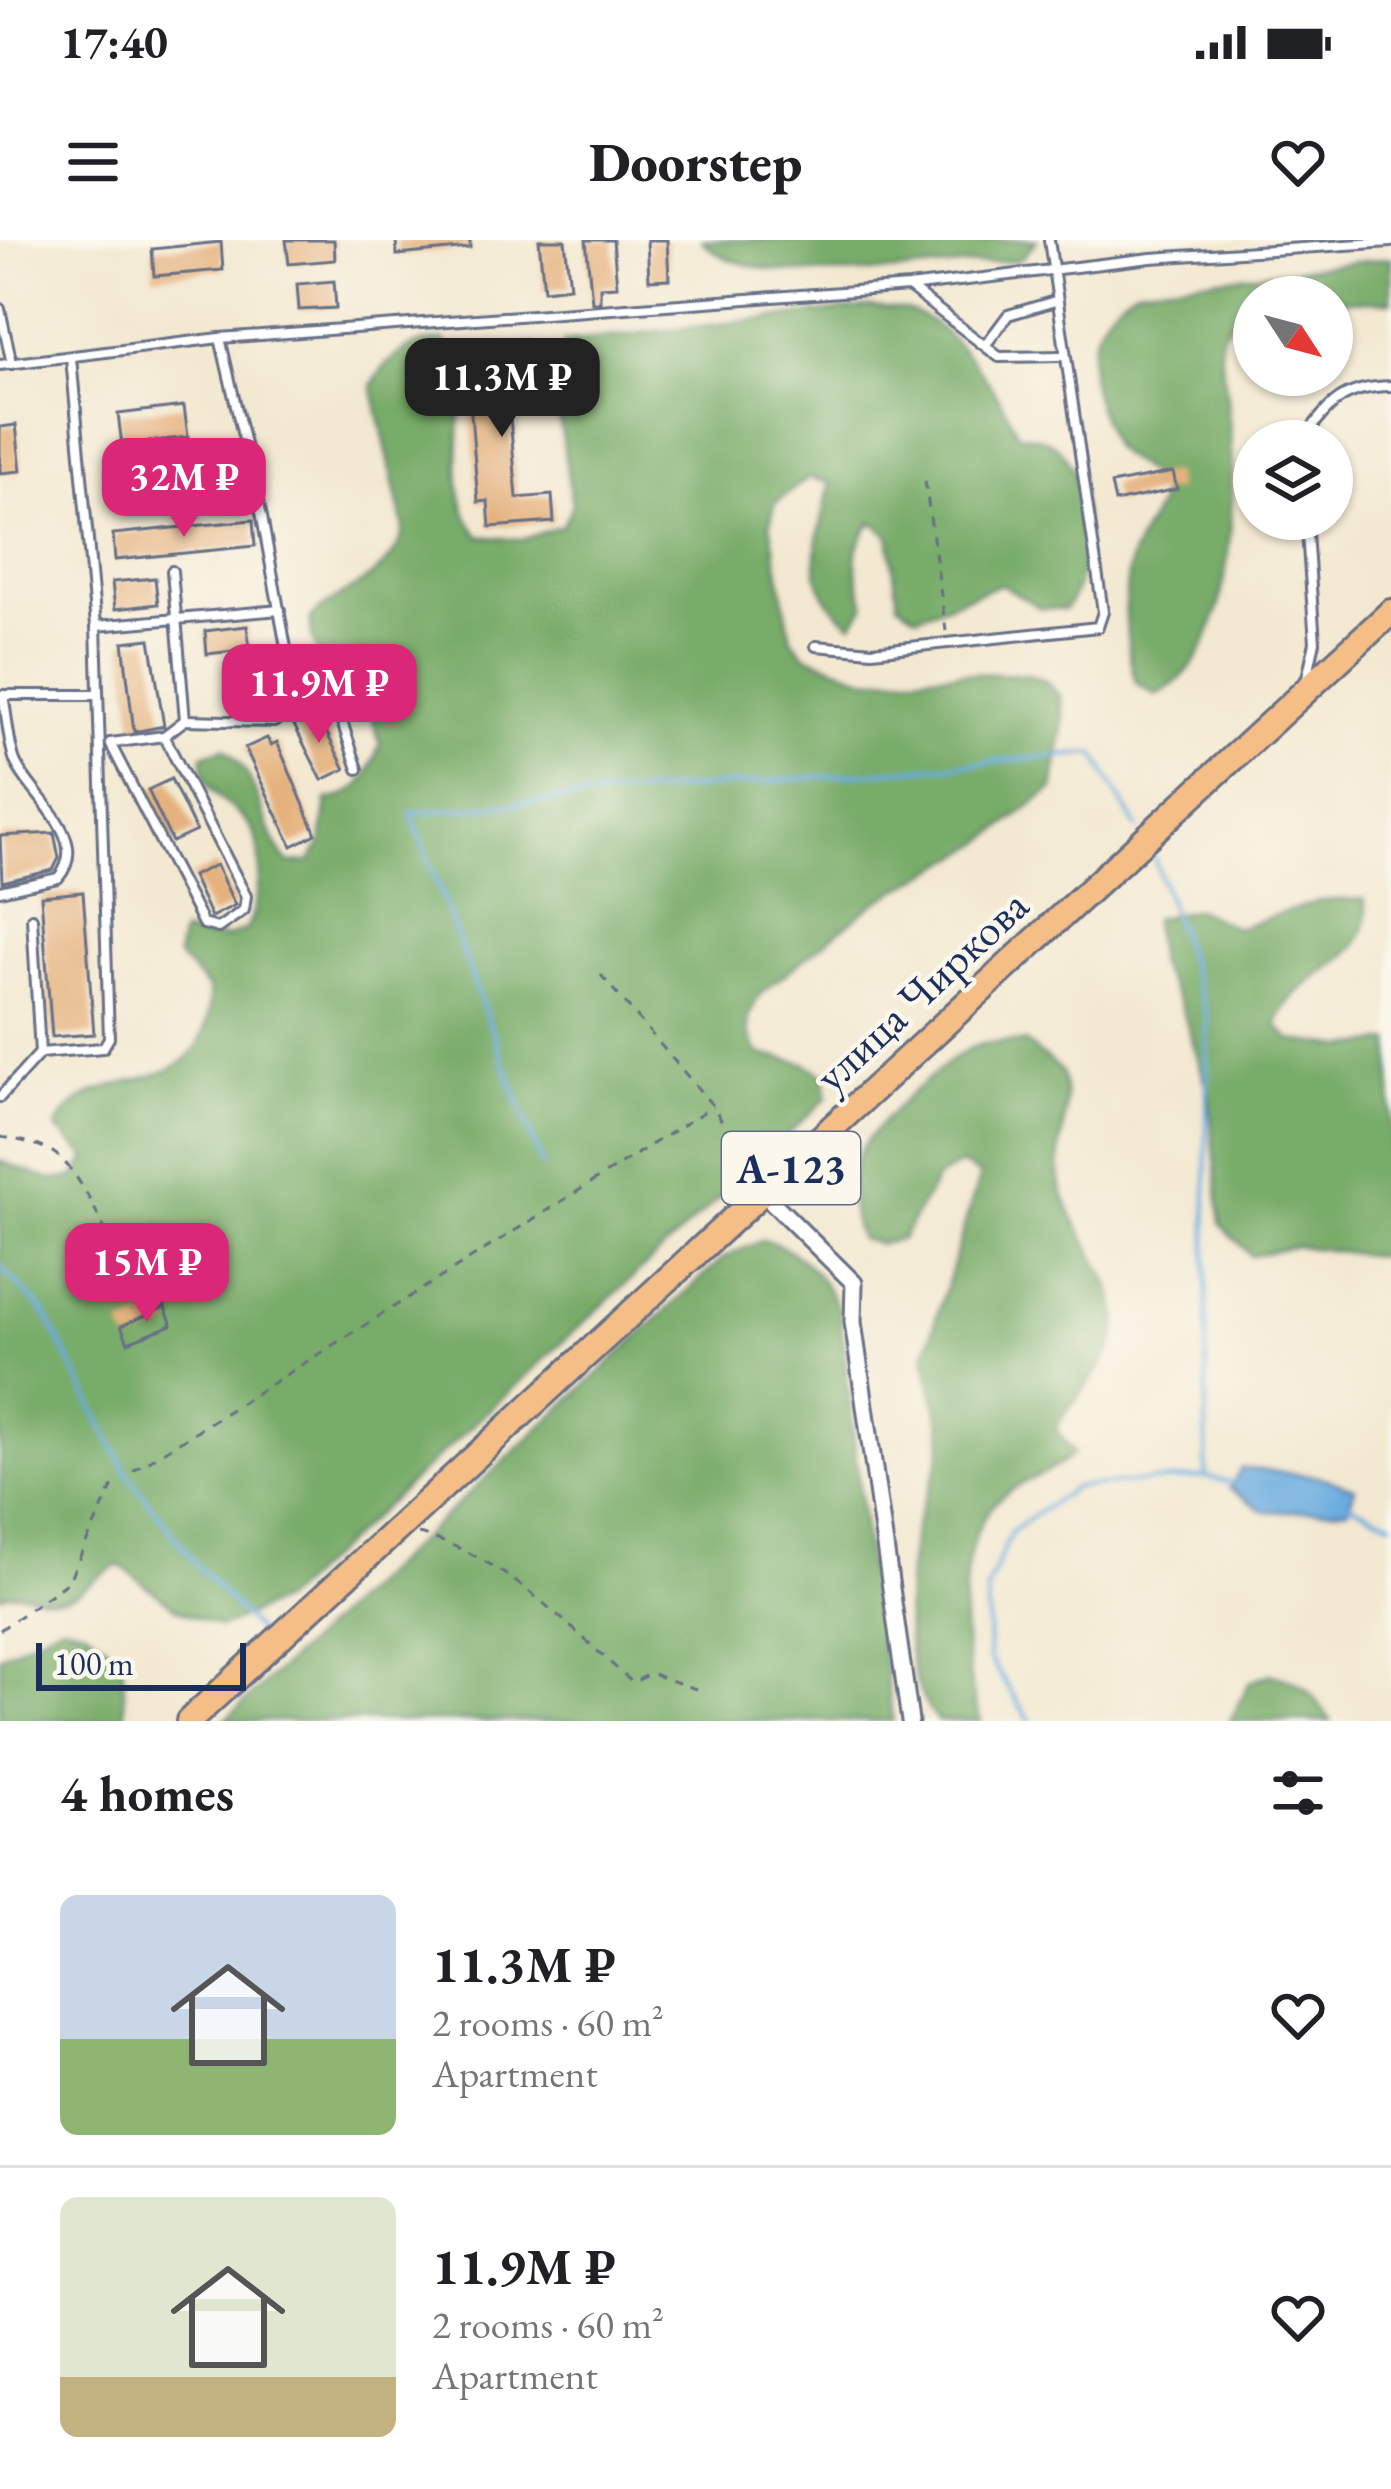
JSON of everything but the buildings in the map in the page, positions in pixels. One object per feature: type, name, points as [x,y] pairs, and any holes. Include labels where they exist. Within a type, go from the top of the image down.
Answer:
[{"type":"main road","name":"улица Чиркова","points":[[189,1721],[1391,612]]},
{"type":"street","points":[[764,1194],[854,1283],[853,1322],[910,1721]]},
{"type":"lane","points":[[816,646],[872,651],[948,645],[1094,630],[1100,621],[1049,240]]},
{"type":"lane","points":[[0,364],[220,338],[909,287],[1052,269],[1391,242]]},
{"type":"lane","points":[[909,287],[1006,359],[1064,356]]},
{"type":"lane","points":[[988,344],[994,328],[1008,315],[1055,301]]},
{"type":"lane","points":[[0,309],[12,364]]},
{"type":"lane","points":[[220,338],[296,702]]},
{"type":"lane","points":[[0,1097],[40,1053],[103,1048],[109,1038],[106,745],[97,695],[96,626],[70,358]]},
{"type":"lane","points":[[1317,420],[1329,404],[1360,387],[1391,386]]},
{"type":"lane","points":[[1304,693],[1315,642],[1308,540]]},
{"type":"lane","points":[[172,572],[185,720]]},
{"type":"lane","points":[[96,626],[280,610]]},
{"type":"lane","points":[[0,890],[58,878],[67,854],[62,827],[16,762],[2,695],[97,695]]},
{"type":"lane","points":[[106,745],[164,736],[185,720],[274,722],[296,702],[319,697],[338,707],[358,769]]},
{"type":"lane","points":[[106,745],[202,924],[218,928],[244,910],[246,896],[164,736]]},
{"type":"lane","points":[[32,918],[40,1053]]},
{"type":"path","points":[[926,481],[948,645]]},
{"type":"path","points":[[602,975],[713,1106],[764,1194]]},
{"type":"path","points":[[133,1471],[713,1106]]},
{"type":"path","points":[[0,1137],[56,1154],[110,1241],[125,1273],[132,1310]]},
{"type":"path","points":[[0,1630],[68,1582],[116,1478]]},
{"type":"path","points":[[398,1529],[451,1542],[492,1564],[633,1683],[650,1673],[696,1689]]},
{"type":"green space","points":[[702,240],[1037,240],[1020,260],[901,271],[804,273],[761,268],[725,257]]},
{"type":"green space","points":[[1391,258],[1391,302],[1353,301],[1353,276],[1239,276]]},
{"type":"green space","points":[[1233,277],[1233,320],[1221,336],[1231,507],[1220,600],[1206,641],[1185,673],[1156,695],[1136,683],[1126,599],[1134,551],[1163,491],[1114,448],[1096,402],[1091,364],[1098,330],[1107,314],[1137,288]]},
{"type":"green space","points":[[870,307],[912,312],[932,323],[976,366],[1018,434],[1047,440],[1061,451],[1071,466],[1083,507],[1081,574],[1065,609],[1040,608],[1001,584],[917,616],[898,603],[889,535],[872,522],[857,552],[865,605],[852,624],[823,593],[818,576],[817,542],[830,483],[809,477],[775,503],[770,524],[791,638],[805,655],[867,679],[958,673],[1028,675],[1047,682],[1061,698],[1064,721],[1053,789],[979,845],[874,903],[760,994],[748,1024],[759,1054],[804,1063],[825,1075],[827,1098],[284,1599],[221,1627],[178,1610],[120,1565],[67,1597],[0,1596],[0,1161],[51,1180],[74,1177],[87,1158],[56,1128],[73,1106],[96,1092],[172,1068],[193,1052],[206,1027],[209,989],[177,956],[182,933],[226,938],[247,929],[258,890],[259,859],[253,831],[210,786],[203,755],[224,748],[237,760],[289,863],[310,862],[321,843],[327,800],[356,788],[372,764],[380,743],[371,713],[321,658],[311,618],[379,570],[390,559],[404,528],[372,385],[378,375],[411,346],[444,340],[455,363],[459,388],[458,465],[466,514],[479,536],[522,540],[563,525],[572,505],[558,409],[564,342]]},
{"type":"green space","points":[[1364,899],[1366,920],[1360,938],[1298,992],[1277,1025],[1290,1040],[1347,1047],[1391,1041],[1391,1258],[1296,1246],[1251,1256],[1221,1224],[1209,1094],[1181,1005],[1158,965],[1153,919],[1197,909],[1236,928],[1320,901]]},
{"type":"green space","points":[[1025,1042],[1061,1071],[1066,1097],[1059,1158],[1063,1193],[1107,1279],[1117,1322],[1108,1355],[1055,1428],[1074,1453],[1003,1495],[981,1524],[971,1549],[964,1609],[969,1670],[981,1721],[937,1721],[916,1680],[906,1604],[917,1521],[942,1443],[926,1352],[980,1175],[961,1164],[937,1178],[902,1239],[881,1244],[860,1239],[853,1218],[851,1181],[856,1159],[869,1137],[933,1075],[979,1045]]},
{"type":"green space","points":[[763,1240],[788,1250],[810,1267],[840,1313],[866,1550],[893,1721],[224,1721],[723,1258]]},
{"type":"green space","points":[[62,1624],[85,1629],[123,1658],[125,1721],[0,1721],[0,1656]]},
{"type":"green space","points":[[1271,1674],[1306,1690],[1331,1721],[1230,1721],[1250,1682]]},
{"type":"water","points":[[1241,1468],[1318,1476],[1355,1488],[1348,1509],[1265,1512],[1230,1488]]},
{"type":"waterway","points":[[542,1165],[411,813],[1094,753],[1137,828]]},
{"type":"waterway","points":[[1154,858],[1207,1016],[1206,1477],[1233,1483]]},
{"type":"waterway","points":[[0,1266],[45,1313],[128,1475],[198,1566],[261,1635]]},
{"type":"waterway","points":[[1030,1721],[989,1658],[987,1589],[1012,1531],[1075,1487],[1206,1477]]},
{"type":"waterway","points":[[1349,1504],[1391,1522]]}]
